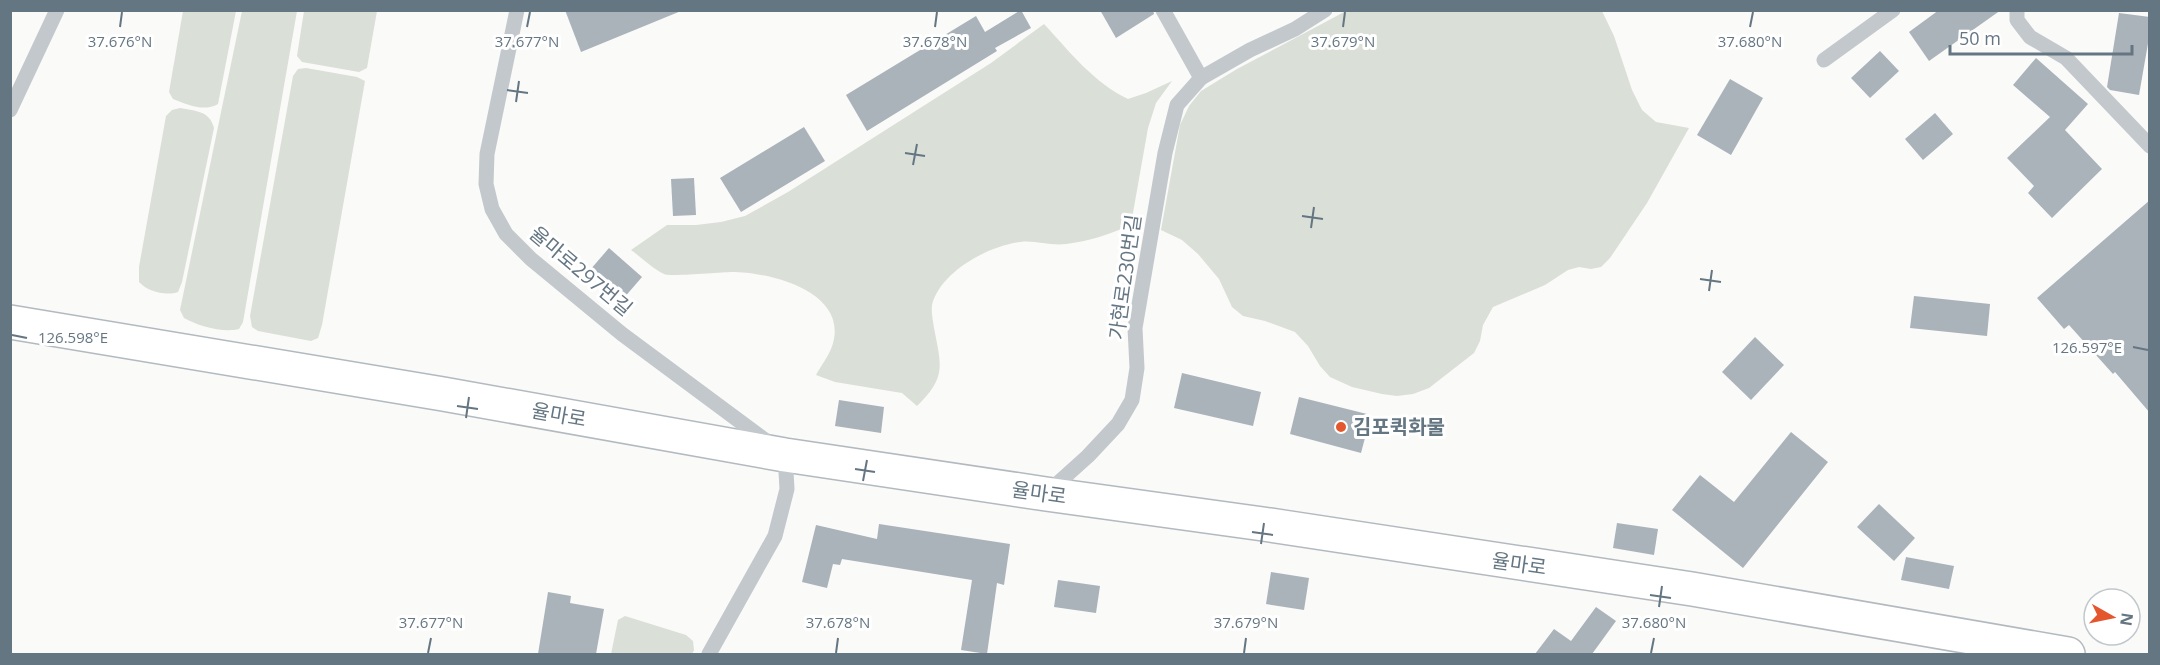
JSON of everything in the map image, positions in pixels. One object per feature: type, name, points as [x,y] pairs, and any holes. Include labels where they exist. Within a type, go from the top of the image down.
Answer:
[{"type":"street","name":"율마로","points":[[10,322],[443,394],[785,455],[1692,589],[2068,654]]},
{"type":"lane","points":[[10,110],[57,10]]},
{"type":"lane","name":"율마로297번길","points":[[517,10],[486,164],[486,183],[492,209],[506,234],[531,259],[622,333],[785,455]]},
{"type":"lane","points":[[1163,10],[1201,78]]},
{"type":"lane","name":"가현로230번길","points":[[1046,494],[1088,456],[1118,424],[1132,400],[1137,368],[1135,328],[1165,153],[1177,105],[1201,78],[1325,10]]},
{"type":"lane","points":[[1824,60],[1893,10]]},
{"type":"lane","points":[[2017,10],[2017,20],[2030,37],[2066,58],[2150,146]]},
{"type":"lane","points":[[709,654],[775,536],[787,489],[785,455]]},
{"type":"shaded area","points":[[183,11],[236,11],[218,104],[213,106],[202,108],[190,105],[173,99],[169,92]]},
{"type":"shaded area","points":[[242,11],[297,11],[243,322],[239,329],[226,330],[190,321],[184,318],[180,310]]},
{"type":"shaded area","points":[[304,11],[377,11],[367,68],[359,72],[302,62],[297,56]]},
{"type":"shaded area","points":[[1346,11],[1602,11],[1642,110],[1656,122],[1689,128],[1647,203],[1610,258],[1601,267],[1591,269],[1579,267],[1568,270],[1545,285],[1493,307],[1483,325],[1480,341],[1474,353],[1429,388],[1413,394],[1397,396],[1382,394],[1352,387],[1330,377],[1295,332],[1243,316],[1232,307],[1219,279],[1198,254],[1182,240],[1161,230],[1180,125],[1189,106],[1201,91],[1237,69]]},
{"type":"shaded area","points":[[1044,24],[1093,75],[1128,99],[1172,81],[1156,103],[1148,128],[1131,224],[1107,234],[1074,243],[1020,242],[1007,245],[980,255],[955,272],[937,293],[932,305],[940,361],[939,370],[933,387],[917,406],[902,393],[835,382],[816,375],[833,344],[834,322],[827,308],[815,296],[800,287],[782,280],[747,273],[664,274],[631,250],[667,225],[696,225],[745,216],[788,192],[991,63]]},
{"type":"shaded area","points":[[306,68],[357,77],[365,81],[322,325],[318,338],[311,341],[258,331],[252,327],[250,316],[293,76],[298,69]]},
{"type":"shaded area","points":[[180,108],[206,115],[214,128],[182,282],[178,292],[163,293],[152,291],[139,282],[139,267],[166,116],[172,110]]},
{"type":"shaded area","points":[[625,616],[686,635],[693,641],[692,654],[611,654],[618,620]]},
{"type":"building","points":[[565,10],[681,10],[681,11],[581,52]]},
{"type":"building","points":[[1021,10],[1031,28],[995,48],[997,51],[867,131],[846,95],[976,16],[985,32]]},
{"type":"building","points":[[1100,10],[1153,10],[1154,14],[1116,38]]},
{"type":"building","points":[[1939,10],[2001,10],[1929,61],[1909,32]]},
{"type":"building","points":[[2119,13],[2150,17],[2150,32],[2139,95],[2110,90],[2107,87]]},
{"type":"building","points":[[1880,51],[1899,71],[1870,98],[1851,78]]},
{"type":"building","points":[[2036,58],[2088,104],[2065,130],[2102,169],[2052,218],[2028,193],[2034,186],[2007,158],[2050,117],[2013,85]]},
{"type":"building","points":[[1730,79],[1763,98],[1731,155],[1697,135]]},
{"type":"building","points":[[1935,113],[1953,134],[1923,160],[1905,139]]},
{"type":"building","points":[[804,127],[825,161],[741,212],[720,178]]},
{"type":"building","points":[[694,178],[696,215],[673,216],[671,179]]},
{"type":"building","points":[[2150,200],[2150,413],[2115,372],[2113,374],[2069,325],[2064,329],[2037,298]]},
{"type":"building","points":[[609,248],[642,277],[623,299],[590,270]]},
{"type":"building","points":[[1914,296],[1990,304],[1987,336],[1910,328]]},
{"type":"building","points":[[1755,337],[1784,365],[1751,400],[1722,372]]},
{"type":"building","points":[[1182,373],[1261,392],[1253,426],[1174,408]]},
{"type":"building","points":[[1299,397],[1371,415],[1361,453],[1290,434]]},
{"type":"building","points":[[839,400],[884,407],[881,433],[835,426]]},
{"type":"building","points":[[1791,432],[1828,462],[1743,568],[1672,510],[1700,475],[1734,502]]},
{"type":"building","points":[[1879,504],[1915,538],[1894,561],[1857,527]]},
{"type":"building","points":[[1617,523],[1658,529],[1654,555],[1613,548]]},
{"type":"building","points":[[879,524],[1010,544],[1004,585],[997,583],[987,654],[961,650],[972,580],[842,559],[840,565],[833,564],[827,588],[802,582],[816,525],[877,539]]},
{"type":"building","points":[[1906,557],[1954,566],[1949,589],[1901,580]]},
{"type":"building","points":[[1271,572],[1309,578],[1304,610],[1266,604]]},
{"type":"building","points":[[1058,580],[1100,586],[1096,613],[1054,607]]},
{"type":"building","points":[[548,592],[571,596],[570,603],[604,609],[596,654],[538,654]]},
{"type":"building","points":[[1596,607],[1616,621],[1592,654],[1535,654],[1554,629],[1571,641]]},
{"type":"place","name":"김포퀵화물","points":[[1341,427]]}]
